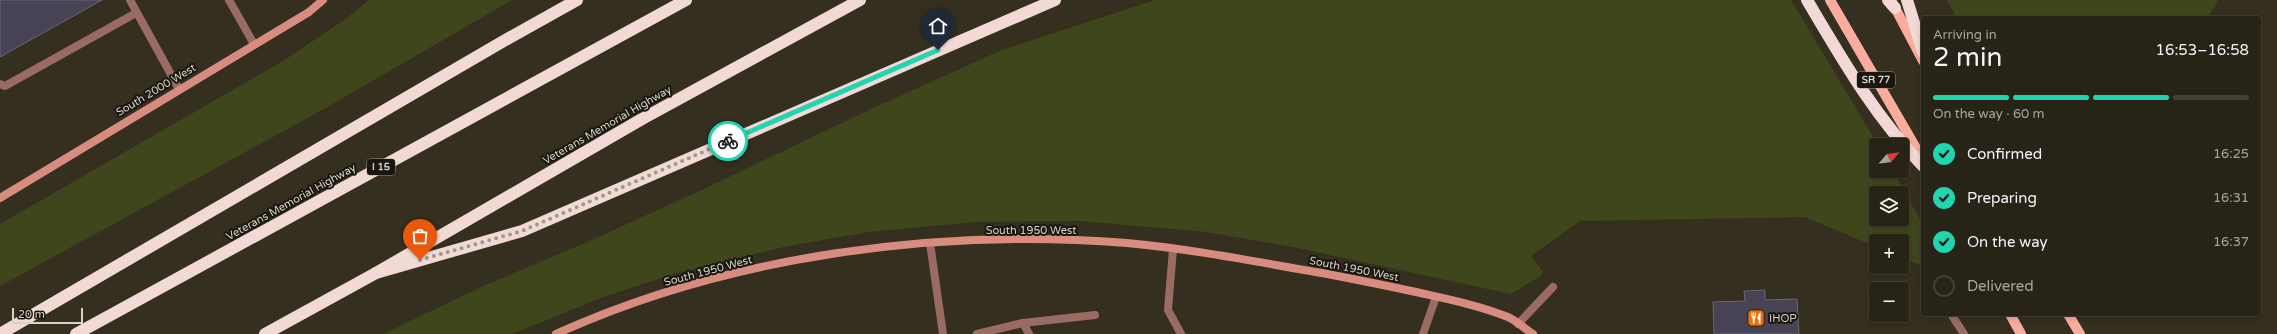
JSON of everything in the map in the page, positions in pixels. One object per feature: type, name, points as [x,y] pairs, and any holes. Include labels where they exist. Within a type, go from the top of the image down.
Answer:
[{"type":"highway","points":[[0,334],[577,0]]},
{"type":"highway","name":"Veterans Memorial Highway","points":[[76,334],[686,0]]},
{"type":"highway","name":"Veterans Memorial Highway","points":[[265,334],[376,273],[642,119],[860,0]]},
{"type":"highway","points":[[376,273],[522,231],[1055,0]]},
{"type":"highway","points":[[1807,0],[1868,101],[1921,164]]},
{"type":"highway","points":[[1907,0],[1921,46]]},
{"type":"main road","name":"SR 77","points":[[1830,0],[1921,157]]},
{"type":"main road","points":[[1891,3],[1921,56]]},
{"type":"main road","points":[[2011,316],[2021,334]]},
{"type":"main road","points":[[2069,316],[2080,334]]},
{"type":"street","name":"South 2000 West","points":[[0,198],[309,12],[323,0]]},
{"type":"street","name":"South 1950 West","points":[[556,334],[680,287],[771,266],[850,251],[930,243],[1031,239],[1128,243],[1351,278],[1463,302],[1510,318],[1533,334]]},
{"type":"lane","points":[[130,0],[179,90]]},
{"type":"lane","points":[[229,0],[254,44]]},
{"type":"lane","points":[[0,84],[4,86],[136,12]]},
{"type":"lane","points":[[930,243],[943,334]]},
{"type":"lane","points":[[1173,249],[1168,310],[1181,334]]},
{"type":"lane","points":[[1518,324],[1553,287]]},
{"type":"lane","points":[[1423,334],[1436,297]]},
{"type":"lane","points":[[977,334],[1024,323],[1095,315]]},
{"type":"lane","points":[[1952,316],[1964,334]]},
{"type":"lane","points":[[1024,323],[1029,334]]},
{"type":"green space","points":[[369,0],[512,0],[324,109],[0,286],[0,224],[283,61],[347,18]]},
{"type":"green space","points":[[1155,0],[1791,0],[1874,138],[1869,138],[1869,178],[1897,178],[1901,186],[1869,186],[1869,226],[1909,226],[1909,200],[1921,221],[1921,265],[1909,261],[1909,234],[1869,234],[1869,244],[1805,217],[1580,221],[1531,256],[1543,272],[1542,275],[1511,294],[1298,248],[1207,232],[1080,221],[975,222],[869,232],[788,246],[673,274],[603,297],[512,334],[383,334],[488,284],[583,244],[706,188],[873,108],[1002,50]]},
{"type":"green space","points":[[1947,0],[2218,0],[2209,16],[1956,16]]},
{"type":"building","points":[[0,0],[102,0],[0,57]]},
{"type":"building","name":"IHOP","points":[[1765,290],[1765,300],[1797,299],[1799,334],[1714,334],[1713,302],[1745,301],[1744,291]]},
{"type":"way so far","points":[[420,260],[522,231],[728,141]]},
{"type":"place","name":"IHOP","points":[[1756,318]]},
{"type":"route","points":[[728,141],[938,50]]}]
